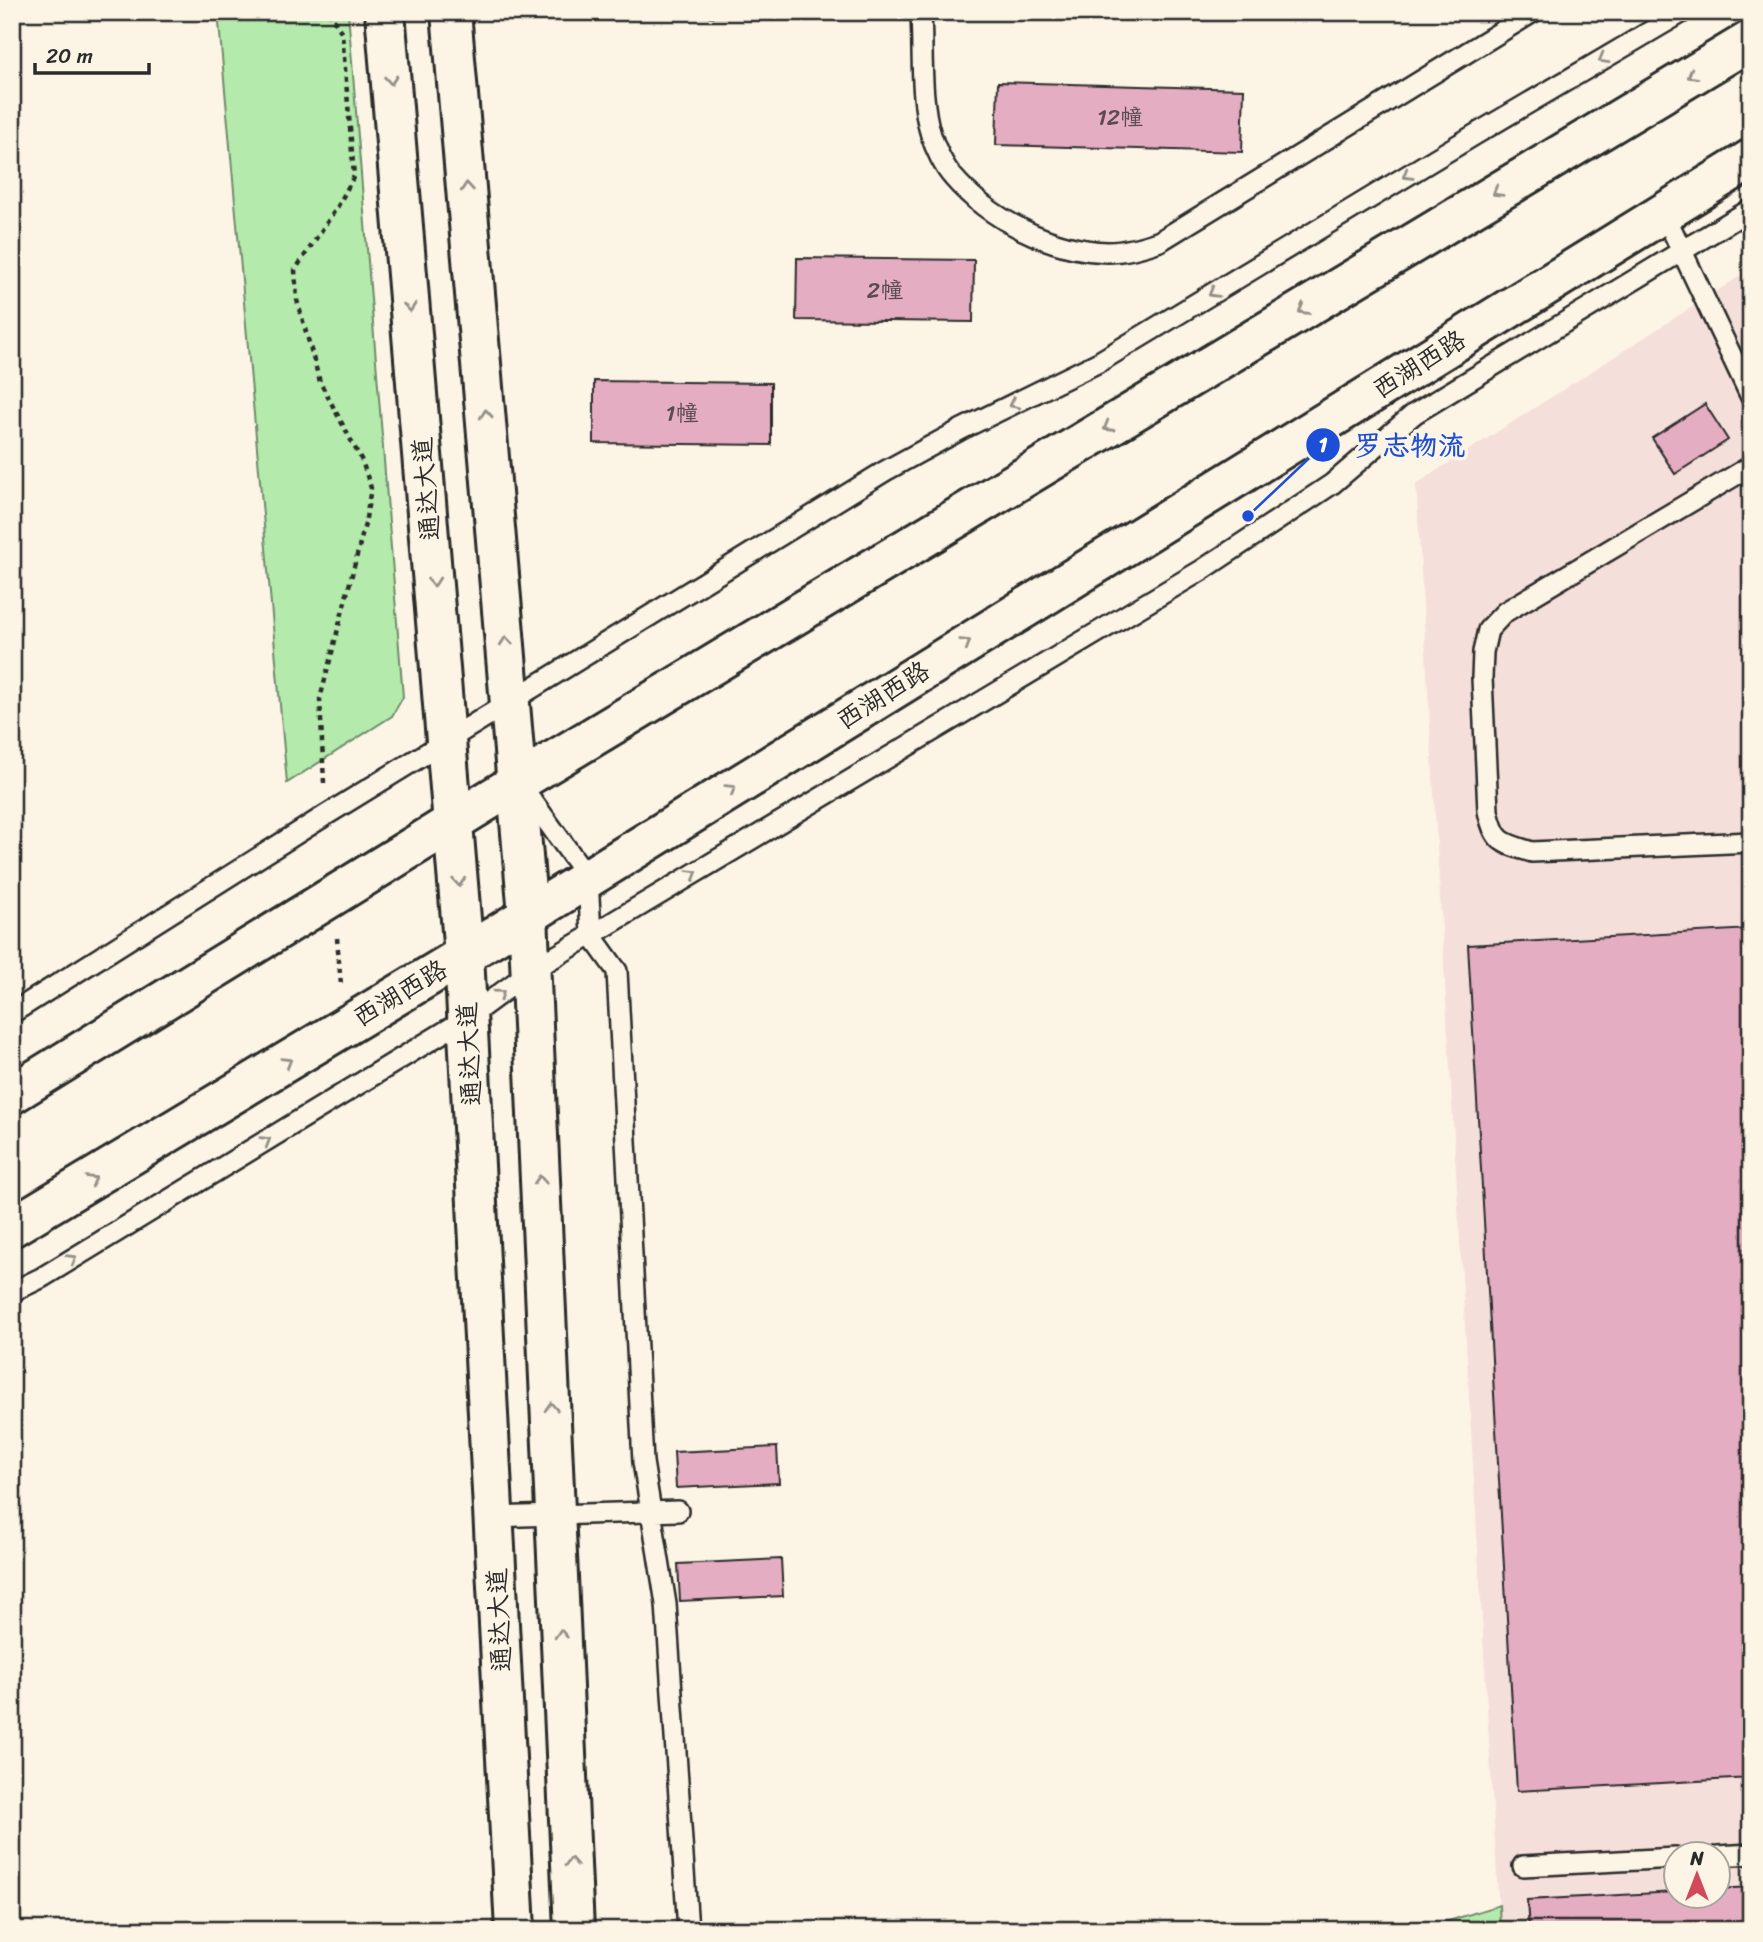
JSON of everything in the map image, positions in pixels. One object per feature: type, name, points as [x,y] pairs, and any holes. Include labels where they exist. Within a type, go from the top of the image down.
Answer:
[{"type":"main road","name":"通达大道","points":[[385,12],[464,955],[514,1930]]},
{"type":"main road","points":[[451,12],[528,915],[574,1930]]},
{"type":"main road","points":[[12,1094],[518,782],[1751,40]]},
{"type":"main road","name":"西湖西路","points":[[12,1227],[464,955],[1751,159]]},
{"type":"lane","points":[[921,12],[925,105],[930,134],[951,176],[981,204],[1020,228],[1064,245],[1107,252],[1132,250],[1160,242],[1534,12]]},
{"type":"lane","points":[[12,1013],[326,815],[884,471],[962,429],[1099,362],[1487,127],[1683,12]]},
{"type":"lane","points":[[12,1292],[41,1278],[467,1018],[531,971],[1202,570],[1332,484],[1414,414],[1751,208]]},
{"type":"lane","points":[[1664,213],[1751,397]]},
{"type":"lane","points":[[1751,466],[1505,612],[1488,630],[1483,652],[1482,678],[1488,811],[1492,833],[1507,845],[1532,852],[1751,842]]},
{"type":"lane","points":[[518,782],[588,878],[591,935],[617,971],[643,1462],[666,1604],[688,1930]]},
{"type":"lane","points":[[494,1517],[678,1511]]},
{"type":"lane","points":[[1732,1855],[1751,1854]]},
{"type":"lane","points":[[1523,1866],[1662,1859]]},
{"type":"path","points":[[326,815],[320,699],[365,524],[371,488],[362,461],[320,382],[297,300],[295,270],[338,206],[354,176],[342,33],[329,12]]},
{"type":"path","points":[[333,897],[344,1028]]},
{"type":"shaded area","points":[[1751,269],[1751,1930],[1500,1930],[1416,484]]},
{"type":"green space","points":[[218,12],[348,12],[403,697],[392,716],[287,783]]},
{"type":"green space","points":[[1499,1905],[1500,1930],[1420,1930]]},
{"type":"building","points":[[556,12],[898,12],[898,18],[556,15]]},
{"type":"building","points":[[998,82],[1244,89],[1242,152],[996,145]]},
{"type":"building","points":[[797,258],[974,260],[973,322],[796,320]]},
{"type":"building","points":[[594,381],[771,383],[771,445],[594,443]]},
{"type":"building","points":[[1705,404],[1728,440],[1675,474],[1652,438]]},
{"type":"building","points":[[1751,929],[1751,1778],[1517,1791],[1468,945]]},
{"type":"building","points":[[777,1447],[779,1483],[676,1488],[674,1452]]},
{"type":"building","points":[[781,1559],[783,1596],[680,1601],[678,1564]]},
{"type":"building","points":[[1751,1887],[1751,1930],[1529,1930],[1527,1900],[1662,1893],[1662,1910],[1732,1910],[1732,1888]]},
{"type":"place","name":"罗志物流","points":[[1248,516]]}]
